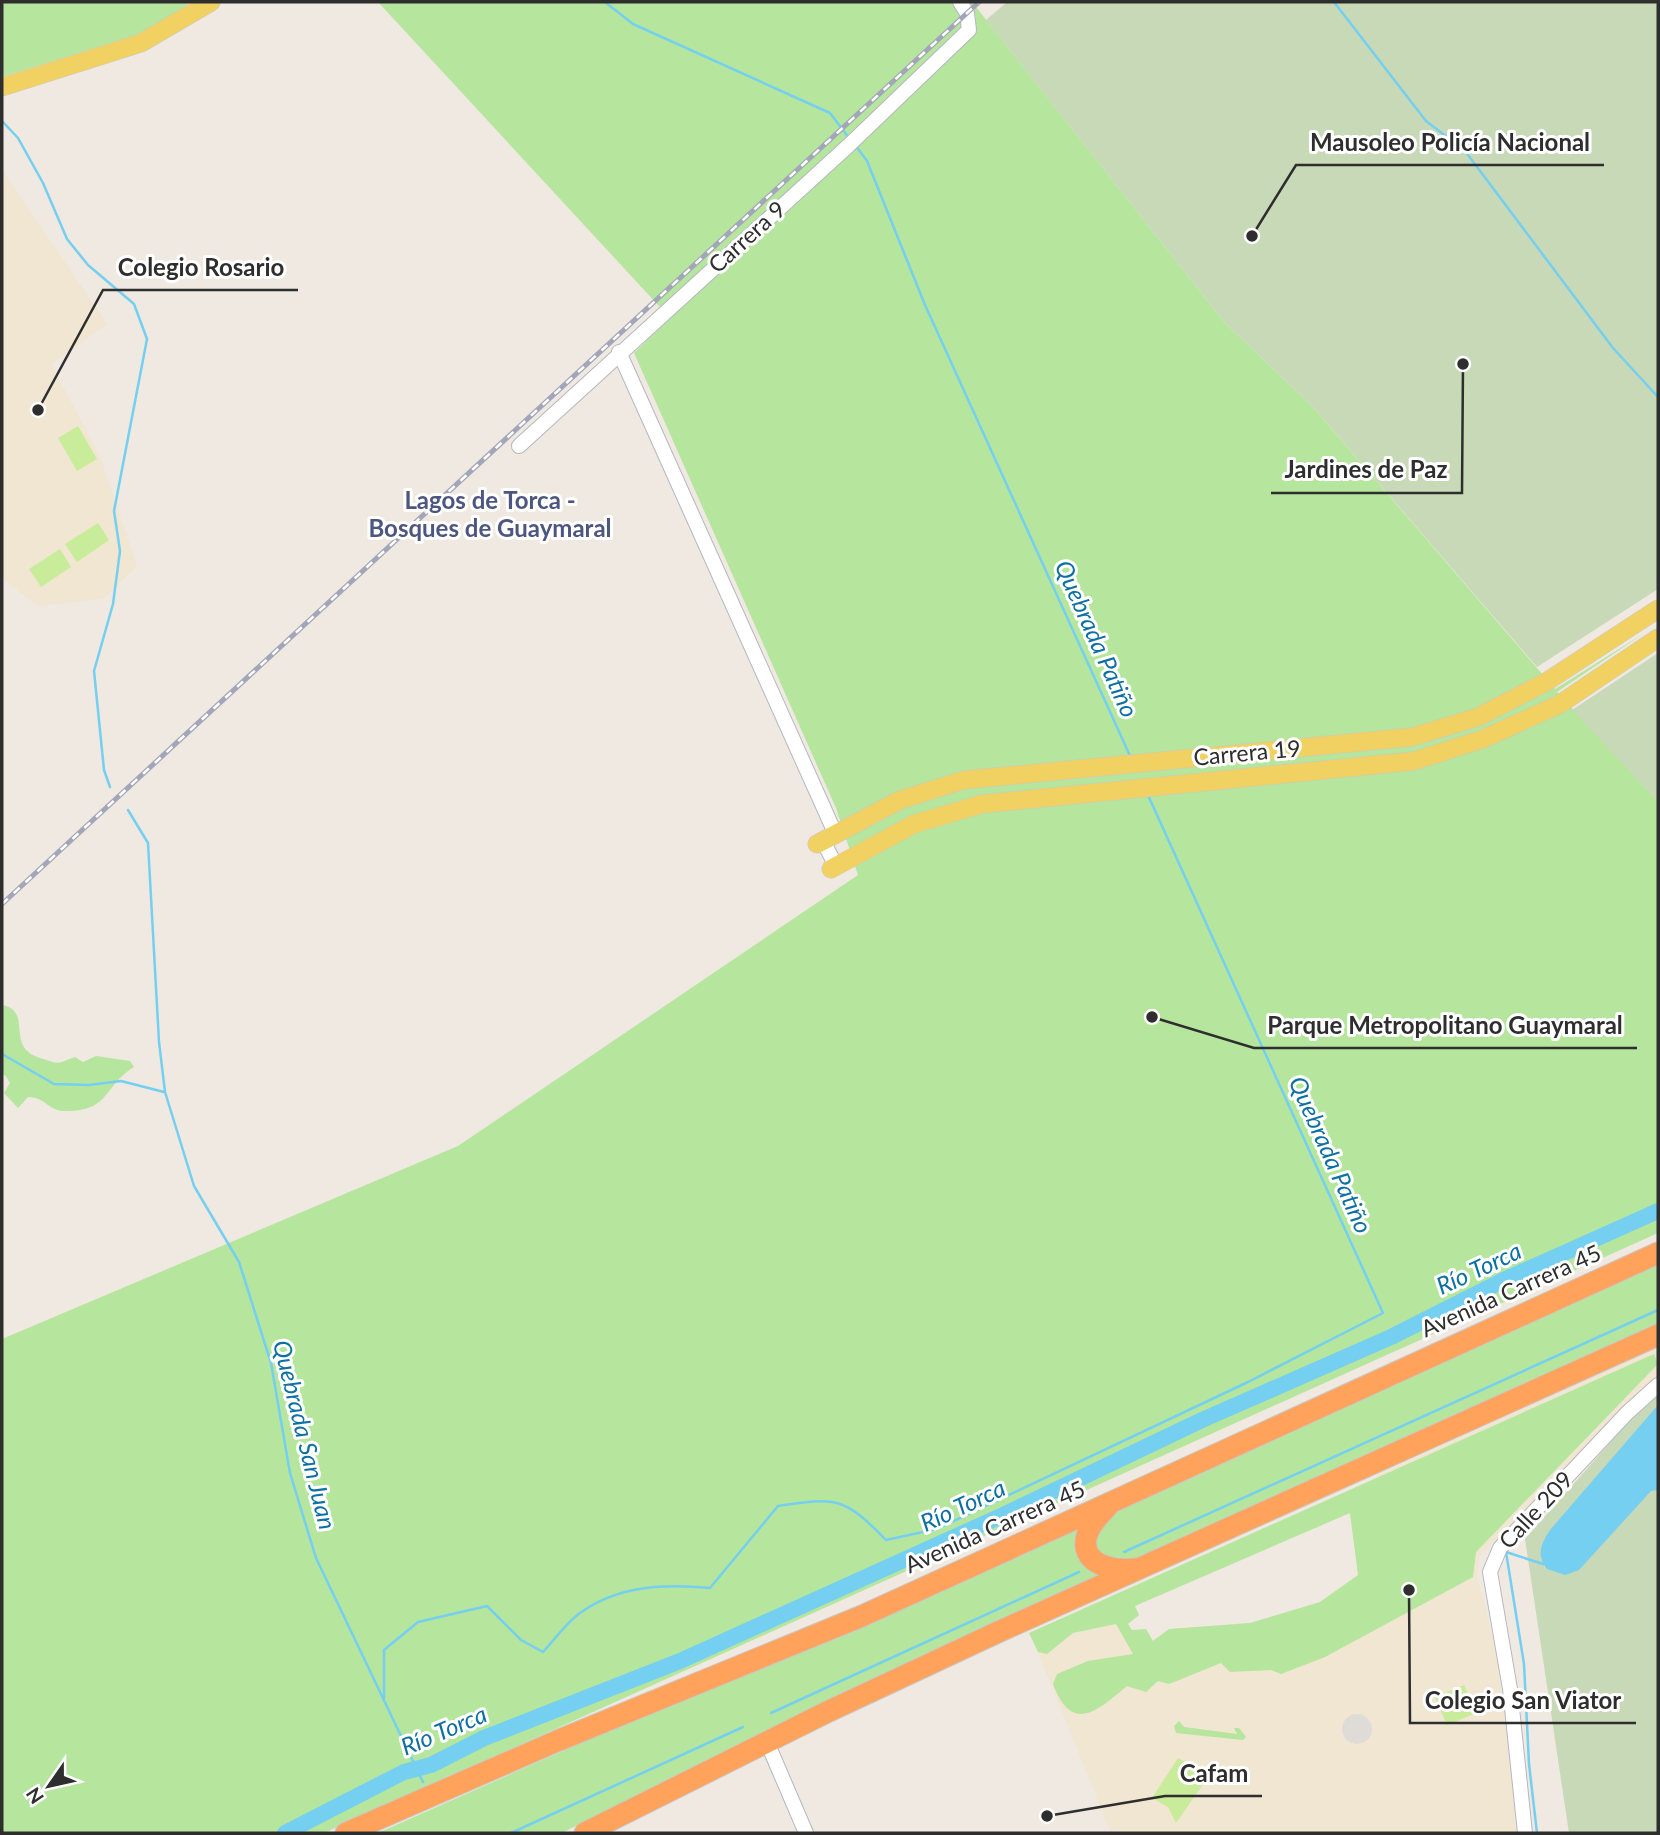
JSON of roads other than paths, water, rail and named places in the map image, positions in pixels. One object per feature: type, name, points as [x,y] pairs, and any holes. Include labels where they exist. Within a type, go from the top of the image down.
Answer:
[{"type":"highway","name":"Avenida Carrera 45","points":[[346,1833],[557,1741],[862,1616],[1658,1253]]},
{"type":"highway","points":[[585,1833],[766,1742],[1142,1568],[1658,1335]]},
{"type":"highway","points":[[1111,1503],[1087,1535],[1086,1541],[1092,1559],[1113,1570],[1142,1568]]},
{"type":"main road","points":[[2,87],[141,43],[211,2]]},
{"type":"main road","name":"Carrera 19","points":[[825,839],[900,800],[964,780],[1412,737],[1478,717],[1546,682],[1658,609]]},
{"type":"main road","name":"Carrera 19","points":[[833,867],[914,824],[982,803],[1414,761],[1483,739],[1560,704],[1658,638]]},
{"type":"street","name":"Carrera 9","points":[[519,446],[854,140],[969,30],[971,24],[960,2]]},
{"type":"street","points":[[619,352],[825,839],[833,867]]},
{"type":"street","name":"Calle 209","points":[[1525,1833],[1510,1689],[1490,1572],[1493,1560],[1500,1548],[1627,1413],[1658,1385]]},
{"type":"street","points":[[766,1742],[806,1833]]},
{"type":"water","points":[[1658,1405],[1658,1490],[1651,1491],[1579,1570],[1565,1575],[1547,1569],[1541,1550],[1550,1530]]},
{"type":"waterway","name":"Quebrada Patiño","points":[[605,2],[633,24],[830,113],[849,138]]},
{"type":"waterway","points":[[1334,2],[1426,121],[1465,151],[1613,348],[1658,397]]},
{"type":"waterway","name":"Quebrada San Juan","points":[[2,121],[18,138],[43,183],[67,239],[88,265],[134,304],[147,339],[114,511],[120,551],[113,604],[94,671],[104,770],[110,787]]},
{"type":"waterway","name":"Quebrada Patiño","points":[[856,146],[867,161],[925,305],[1131,758]]},
{"type":"waterway","name":"Quebrada Patiño","points":[[384,1698],[384,1650],[418,1622],[487,1606],[521,1640],[543,1652],[575,1617],[610,1597],[642,1588],[710,1588],[778,1506],[814,1501],[838,1504],[860,1515],[886,1540],[937,1529],[1248,1382],[1383,1313],[1147,793]]},
{"type":"waterway","name":"Quebrada San Juan","points":[[128,810],[148,843],[159,1042],[165,1092],[194,1186],[239,1262],[271,1363],[290,1473],[316,1558],[423,1782]]},
{"type":"waterway","name":"Quebrada San Juan","points":[[2,1054],[54,1084],[89,1085],[121,1081],[164,1092]]},
{"type":"waterway","name":"Río Torca","points":[[285,1833],[404,1772],[431,1765],[484,1738],[680,1661],[1001,1516],[1202,1420],[1391,1337],[1506,1279],[1658,1211]]},
{"type":"waterway","points":[[1124,1552],[1658,1310]]},
{"type":"waterway","points":[[1537,1833],[1529,1764],[1524,1664],[1506,1552],[1543,1564]]},
{"type":"waterway","points":[[771,1713],[1079,1572]]},
{"type":"waterway","points":[[511,1833],[743,1727]]},
{"type":"railway","points":[[2,904],[979,2]]},
{"type":"place","name":"Mausoleo Policía Nacional","points":[[1252,236]]},
{"type":"place","name":"Jardines de Paz","points":[[1463,364]]},
{"type":"place","name":"Colegio Rosario","points":[[38,410]]},
{"type":"place","name":"Parque Metropolitano Guaymaral","points":[[1152,1017]]},
{"type":"place","name":"Colegio San Viator","points":[[1409,1590]]},
{"type":"place","name":"Cafam","points":[[1047,1816]]},
{"type":"district","name":"Lagos de Torca - Bosques de Guaymaral","points":[[490,515]]}]
